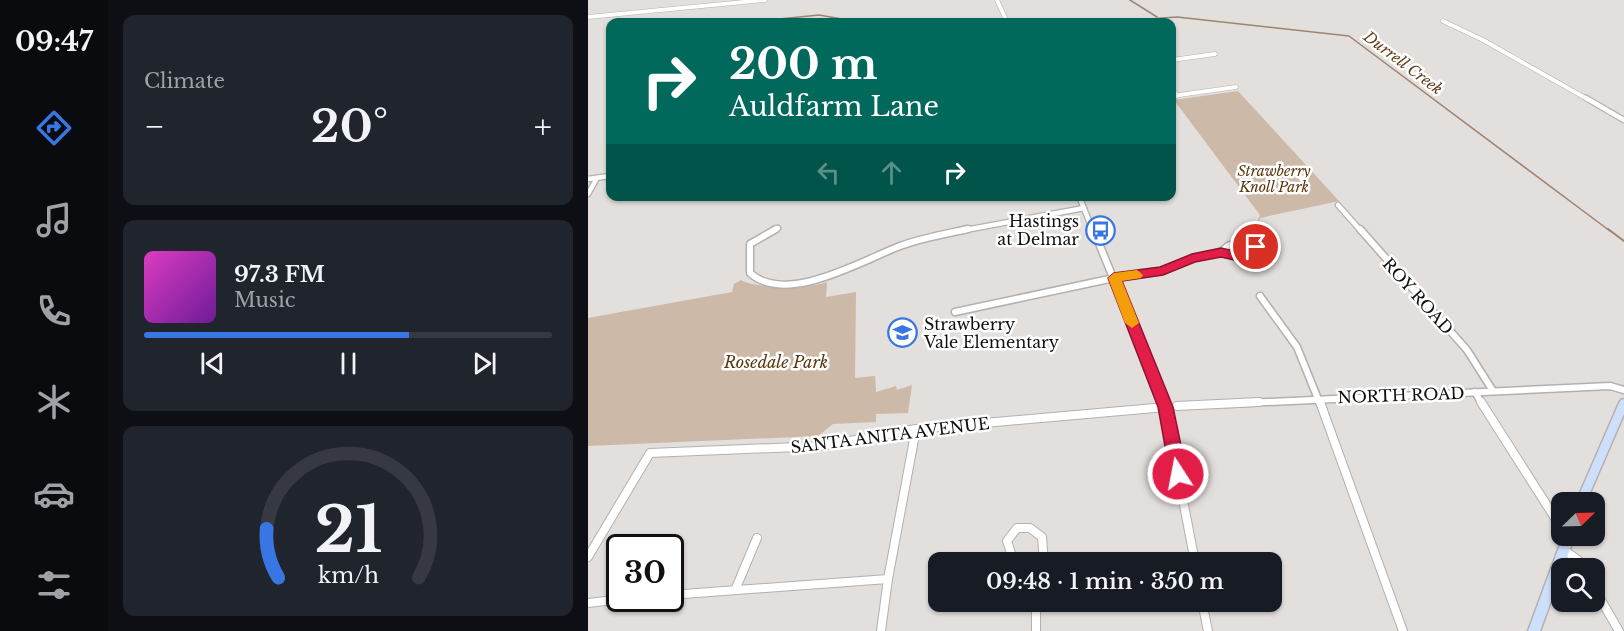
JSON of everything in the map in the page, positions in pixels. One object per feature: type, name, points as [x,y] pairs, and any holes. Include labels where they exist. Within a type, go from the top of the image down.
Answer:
[{"type":"main road","points":[[1585,492],[1624,403]]},
{"type":"main road","points":[[1534,631],[1565,546]]},
{"type":"street","points":[[588,16],[765,0]]},
{"type":"street","points":[[997,0],[1004,18]]},
{"type":"street","points":[[1443,21],[1483,40],[1624,120]]},
{"type":"street","points":[[1176,59],[1215,54]]},
{"type":"street","points":[[1177,96],[1236,87]]},
{"type":"street","points":[[588,179],[606,177]]},
{"type":"street","points":[[588,194],[597,178]]},
{"type":"street","points":[[1081,201],[1166,407],[1193,552]]},
{"type":"street","name":"ROY ROAD","points":[[1338,205],[1467,350],[1493,391]]},
{"type":"street","points":[[778,228],[750,244],[750,273],[755,279],[765,282],[806,281],[863,263],[911,242],[1084,208]]},
{"type":"street","points":[[955,312],[1114,278],[1163,271],[1192,258],[1221,252],[1234,255],[1254,252],[1256,247],[1246,242],[1227,245],[1221,252]]},
{"type":"street","points":[[1260,296],[1297,347],[1318,398],[1403,631]]},
{"type":"street","name":"NORTH ROAD","points":[[1177,406],[1610,386],[1624,390]]},
{"type":"street","points":[[1475,392],[1551,512]]},
{"type":"street","name":"SANTA ANITA AVENUE","points":[[588,557],[650,453],[824,446],[916,429],[1166,407]]},
{"type":"street","points":[[880,631],[916,429]]},
{"type":"street","points":[[1011,552],[1007,541],[1017,528],[1030,528],[1042,537],[1043,552]]},
{"type":"street","points":[[736,588],[757,538]]},
{"type":"street","points":[[1564,550],[1575,558]]},
{"type":"street","points":[[684,594],[736,588],[888,579]]},
{"type":"street","points":[[588,603],[606,601]]},
{"type":"street","points":[[1605,607],[1619,631]]},
{"type":"street","points":[[1036,612],[1036,631]]},
{"type":"street","points":[[1204,612],[1208,631]]},
{"type":"green space","name":"Strawberry Knoll Park","points":[[1238,91],[1339,201],[1260,218],[1252,237],[1260,215],[1176,100]]},
{"type":"green space","name":"Rosedale Park","points":[[741,280],[758,285],[784,287],[827,282],[826,297],[856,292],[855,378],[875,376],[876,392],[896,386],[897,390],[912,385],[908,413],[876,414],[876,422],[833,424],[818,436],[588,446],[588,318],[732,292],[734,284]]},
{"type":"waterway","name":"Durrell Creek","points":[[1130,0],[1157,17]]},
{"type":"waterway","points":[[789,18],[819,15],[836,18]]},
{"type":"waterway","name":"Durrell Creek","points":[[1163,18],[1177,17],[1349,36],[1610,231]]},
{"type":"waterway","name":"Durrell Creek","points":[[1608,229],[1624,241]]},
{"type":"slow traffic","points":[[1132,323],[1114,278],[1137,275]]},
{"type":"place","name":"Hastings at Delmar","points":[[1100,230]]},
{"type":"place","name":"Strawberry Vale Elementary","points":[[903,333]]},
{"type":"route","points":[[1178,474],[1166,407],[1114,278],[1163,271],[1192,258],[1221,252],[1229,255],[1254,252],[1256,247]]}]
